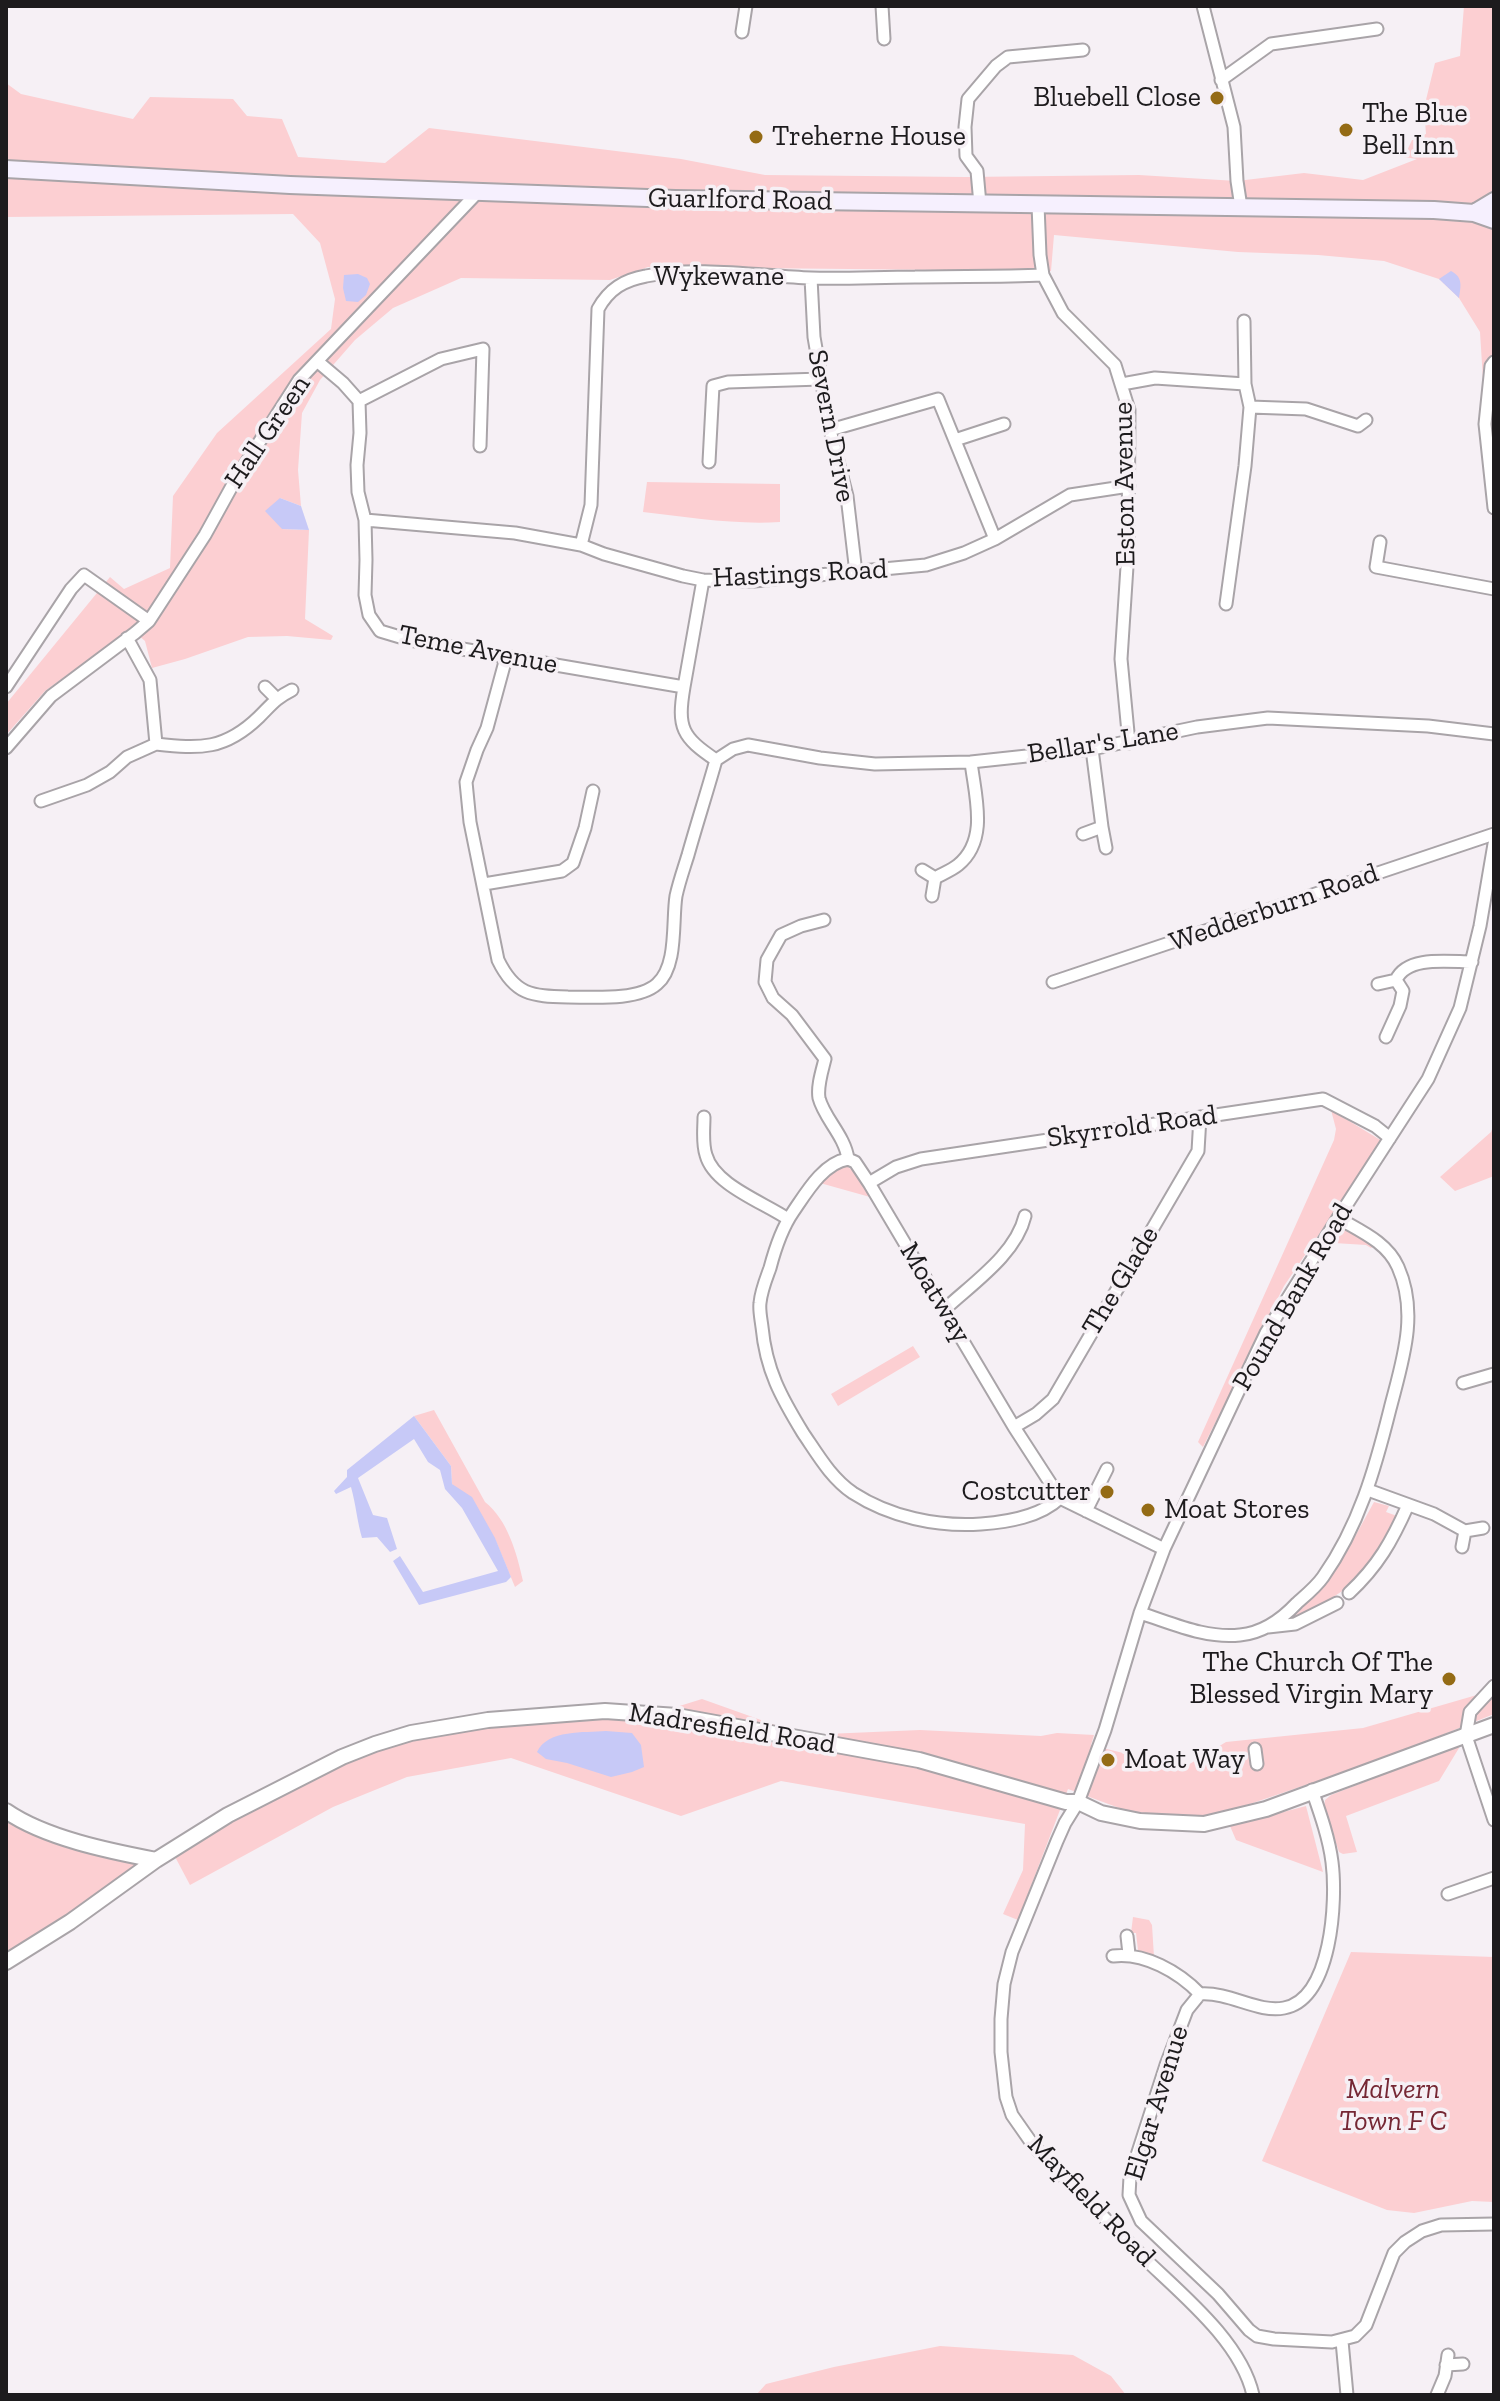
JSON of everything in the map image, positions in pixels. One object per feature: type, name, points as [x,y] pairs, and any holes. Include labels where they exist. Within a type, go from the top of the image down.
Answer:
[{"type":"main road","name":"Guarlford Road","points":[[6,169],[290,185],[675,199],[1434,210],[1474,213],[1494,220]]},
{"type":"main road","points":[[1474,213],[1494,201]]},
{"type":"street","points":[[742,32],[746,6]]},
{"type":"street","points":[[882,6],[884,39]]},
{"type":"street","points":[[1203,6],[1234,127],[1241,207]]},
{"type":"street","points":[[1221,80],[1271,44],[1377,29]]},
{"type":"street","points":[[980,204],[977,171],[966,156],[968,99],[996,66],[1008,57],[1083,50]]},
{"type":"street","name":"Hall Green","points":[[6,748],[51,696],[149,621],[299,380],[478,192]]},
{"type":"street","name":"Eston Avenue","points":[[1038,205],[1043,275],[1063,313],[1115,365],[1129,410],[1128,551],[1121,659],[1129,743]]},
{"type":"street","name":"Wykewane","points":[[581,545],[591,505],[598,309],[604,297],[619,284],[647,275],[702,273],[811,278],[1043,275]]},
{"type":"street","name":"Severn Drive","points":[[811,278],[814,337],[830,430],[847,496],[856,573]]},
{"type":"street","points":[[1226,604],[1250,407],[1245,384],[1244,321]]},
{"type":"street","points":[[317,361],[359,401],[441,359],[483,349],[480,446]]},
{"type":"street","points":[[1494,362],[1489,378],[1485,424],[1494,508]]},
{"type":"street","points":[[1122,384],[1155,378],[1245,384]]},
{"type":"street","points":[[709,462],[713,386],[728,382],[821,379]]},
{"type":"street","points":[[830,430],[938,399],[995,539]]},
{"type":"street","name":"Teme Avenue","points":[[359,401],[357,465],[358,492],[365,520],[365,595],[369,615],[380,631],[410,640],[506,658],[684,687]]},
{"type":"street","points":[[1250,407],[1306,409],[1361,428]]},
{"type":"street","points":[[955,440],[1004,424]]},
{"type":"street","name":"Hastings Road","points":[[365,520],[515,533],[581,545],[703,580],[754,581],[926,565],[995,539],[1070,495],[1129,486]]},
{"type":"street","points":[[1380,542],[1376,567],[1494,589]]},
{"type":"street","points":[[6,687],[71,589],[84,575],[149,621]]},
{"type":"street","points":[[506,658],[487,728],[466,782],[470,822],[498,960],[507,978],[522,990],[537,995],[634,995],[646,991],[656,985],[669,964],[676,896],[716,760],[701,750],[682,726],[680,713],[703,580]]},
{"type":"street","points":[[127,638],[150,680],[156,744]]},
{"type":"street","points":[[265,687],[276,698]]},
{"type":"street","points":[[41,801],[87,785],[110,772],[127,757],[156,744],[194,748],[226,741],[244,730],[276,698],[292,690]]},
{"type":"street","name":"Bellar's Lane","points":[[716,760],[733,749],[748,745],[875,764],[971,762],[1092,749],[1197,727],[1268,718],[1428,726],[1494,734]]},
{"type":"street","points":[[1092,749],[1106,848]]},
{"type":"street","points":[[935,878],[959,865],[972,848],[979,822],[971,762]]},
{"type":"street","points":[[484,884],[562,871],[573,863],[593,791]]},
{"type":"street","points":[[1083,834],[1102,827]]},
{"type":"street","name":"Wedderburn Road","points":[[1053,982],[1494,834]]},
{"type":"street","name":"Pound Bank Road","points":[[1078,1802],[1164,1549],[1266,1333],[1428,1079],[1460,1008],[1492,869],[1494,844]]},
{"type":"street","points":[[922,870],[935,878]]},
{"type":"street","points":[[932,896],[935,878]]},
{"type":"street","name":"Moatway","points":[[824,920],[781,935],[767,960],[765,982],[773,998],[792,1015],[825,1059],[819,1099],[839,1133],[848,1159],[855,1162],[869,1183],[1014,1427],[1060,1498]]},
{"type":"street","points":[[1396,980],[1407,967],[1432,961],[1472,962]]},
{"type":"street","points":[[1378,984],[1396,980]]},
{"type":"street","points":[[1386,1037],[1403,991],[1396,980]]},
{"type":"street","name":"Skyrrold Road","points":[[869,1183],[896,1167],[921,1159],[1323,1099],[1375,1126],[1390,1138]]},
{"type":"street","points":[[704,1117],[706,1156],[717,1174],[730,1186],[788,1219]]},
{"type":"street","name":"The Glade","points":[[1014,1427],[1053,1399],[1198,1151],[1200,1117]]},
{"type":"street","points":[[848,1159],[831,1166],[807,1191],[788,1219],[773,1256],[760,1304],[764,1349],[773,1380],[826,1469],[852,1492],[885,1510],[932,1523],[996,1523],[1051,1506],[1060,1498],[1164,1549]]},
{"type":"street","points":[[945,1309],[1010,1249],[1021,1232],[1025,1216]]},
{"type":"street","points":[[1267,1627],[1289,1612],[1321,1579],[1351,1530],[1376,1467],[1409,1327],[1409,1300],[1397,1265],[1378,1241],[1338,1218]]},
{"type":"street","points":[[1463,1383],[1494,1374]]},
{"type":"street","points":[[1086,1511],[1107,1469]]},
{"type":"street","points":[[1368,1490],[1434,1514],[1465,1531],[1483,1528]]},
{"type":"street","points":[[1349,1593],[1378,1564],[1408,1505]]},
{"type":"street","points":[[1462,1547],[1465,1531]]},
{"type":"street","points":[[1140,1613],[1208,1634],[1241,1635],[1267,1627],[1295,1624],[1337,1603]]},
{"type":"street","points":[[1494,1686],[1470,1712],[1466,1736],[1494,1820]]},
{"type":"street","name":"Madresfield Road","points":[[6,1962],[228,1815],[342,1757],[411,1733],[488,1720],[605,1711],[677,1716],[919,1760],[1066,1802],[1078,1802],[1101,1813],[1140,1821],[1204,1824],[1266,1809],[1494,1725]]},
{"type":"street","points":[[1255,1749],[1257,1764]]},
{"type":"street","name":"Elgar Avenue","points":[[1312,1790],[1333,1864],[1335,1906],[1317,1982],[1305,1998],[1288,2008],[1268,2010],[1240,1999],[1214,1993],[1200,1994],[1187,2010],[1166,2065],[1130,2177],[1129,2195],[1141,2221],[1257,2336],[1342,2341]]},
{"type":"street","name":"Mayfield Road","points":[[1078,1802],[1057,1841],[1012,1952],[1004,1984],[1001,2052],[1006,2097],[1012,2115],[1033,2145],[1200,2313],[1235,2354],[1253,2395]]},
{"type":"street","points":[[6,1811],[88,1845],[156,1860]]},
{"type":"street","points":[[1448,1894],[1494,1878]]},
{"type":"street","points":[[1127,1936],[1129,1954]]},
{"type":"street","points":[[1113,1956],[1129,1954],[1178,1974],[1200,1994]]},
{"type":"street","points":[[1347,2395],[1342,2341],[1355,2336],[1366,2325],[1394,2253],[1422,2231],[1441,2225],[1494,2224]]},
{"type":"street","points":[[1437,2395],[1445,2376],[1447,2360],[1463,2364]]},
{"type":"green space","points":[[1464,6],[1494,6],[1494,366],[1483,380],[1480,332],[1459,298],[1439,279],[1384,261],[1238,252],[1054,235],[1051,271],[648,267],[610,280],[461,278],[393,308],[355,340],[320,380],[302,413],[298,470],[301,506],[280,498],[282,529],[309,530],[305,619],[333,636],[331,640],[287,636],[248,637],[152,668],[145,641],[131,629],[45,691],[6,735],[6,704],[110,577],[124,589],[170,568],[173,496],[217,433],[331,329],[335,299],[320,243],[293,214],[6,217],[6,83],[21,94],[133,119],[150,97],[233,99],[247,116],[282,119],[298,157],[385,163],[429,128],[681,159],[765,175],[1139,175],[1237,181],[1304,173],[1363,180],[1417,159],[1404,157],[1412,140],[1426,134],[1424,108],[1435,63],[1460,56]]},
{"type":"green space","points":[[647,482],[780,484],[780,522],[729,521],[643,512]]},
{"type":"green space","points":[[1331,1110],[1382,1141],[1284,1286],[1203,1447],[1198,1442],[1334,1140],[1336,1129]]},
{"type":"green space","points":[[1494,1123],[1494,1176],[1455,1191],[1440,1177],[1491,1132]]},
{"type":"green space","points":[[847,1166],[870,1197],[820,1183],[835,1169]]},
{"type":"green space","points":[[1345,1229],[1361,1235],[1374,1246],[1334,1243]]},
{"type":"green space","points":[[913,1346],[920,1357],[838,1406],[831,1394]]},
{"type":"green space","points":[[434,1410],[485,1502],[500,1518],[510,1538],[523,1581],[515,1587],[495,1539],[452,1484],[451,1466],[414,1416]]},
{"type":"green space","points":[[1374,1502],[1389,1506],[1386,1512],[1397,1516],[1381,1551],[1352,1583],[1291,1620],[1327,1582]]},
{"type":"green space","points":[[1494,1690],[1494,1714],[1385,1758],[1203,1820],[1130,1812],[1068,1789],[1018,1920],[1003,1914],[1023,1870],[1025,1824],[781,1781],[681,1816],[511,1758],[407,1777],[333,1807],[190,1885],[173,1853],[313,1776],[401,1740],[493,1724],[644,1717],[702,1699],[803,1735],[920,1730],[1041,1736],[1057,1733],[1094,1735],[1091,1745],[1183,1768],[1226,1742],[1363,1728]]},
{"type":"green space","points":[[1458,1745],[1439,1781],[1346,1816],[1357,1852],[1339,1852],[1324,1807],[1325,1800]]},
{"type":"green space","points":[[1306,1806],[1323,1872],[1236,1840],[1230,1826]]},
{"type":"green space","points":[[6,1821],[71,1847],[141,1864],[73,1914],[6,1954]]},
{"type":"green space","points":[[1133,1917],[1149,1920],[1152,1925],[1154,1957],[1138,1950],[1136,1933],[1131,1933]]},
{"type":"green space","name":"Malvern Town F C","points":[[1351,1952],[1494,1957],[1494,2202],[1472,2201],[1414,2213],[1387,2210],[1262,2161]]},
{"type":"green space","points":[[940,2346],[1073,2355],[1111,2376],[1126,2395],[756,2395],[766,2384]]},
{"type":"water","points":[[1451,271],[1459,279],[1459,298],[1439,279]]},
{"type":"water","points":[[358,274],[367,278],[370,284],[366,295],[358,302],[346,301],[344,275]]},
{"type":"water","points":[[280,498],[301,506],[309,530],[282,529],[265,511]]},
{"type":"water","points":[[414,1416],[451,1466],[452,1484],[472,1497],[495,1538],[511,1577],[506,1582],[419,1605],[393,1561],[400,1556],[423,1592],[498,1571],[462,1508],[445,1489],[440,1470],[428,1462],[414,1439],[358,1478],[373,1515],[387,1518],[397,1549],[390,1552],[377,1537],[362,1538],[351,1487],[336,1494],[334,1491],[347,1477],[347,1470]]},
{"type":"water","points":[[606,1731],[632,1733],[641,1745],[644,1767],[611,1777],[546,1759],[537,1752],[549,1739],[558,1736]]},
{"type":"place","name":"Bluebell Close","points":[[1217,98]]},
{"type":"place","name":"The Blue Bell Inn","points":[[1346,130]]},
{"type":"place","name":"Treherne House","points":[[756,137]]},
{"type":"place","name":"Costcutter","points":[[1107,1492]]},
{"type":"place","name":"Moat Stores","points":[[1148,1510]]},
{"type":"place","name":"The Church Of The Blessed Virgin Mary","points":[[1449,1679]]},
{"type":"place","name":"Moat Way","points":[[1108,1760]]}]
